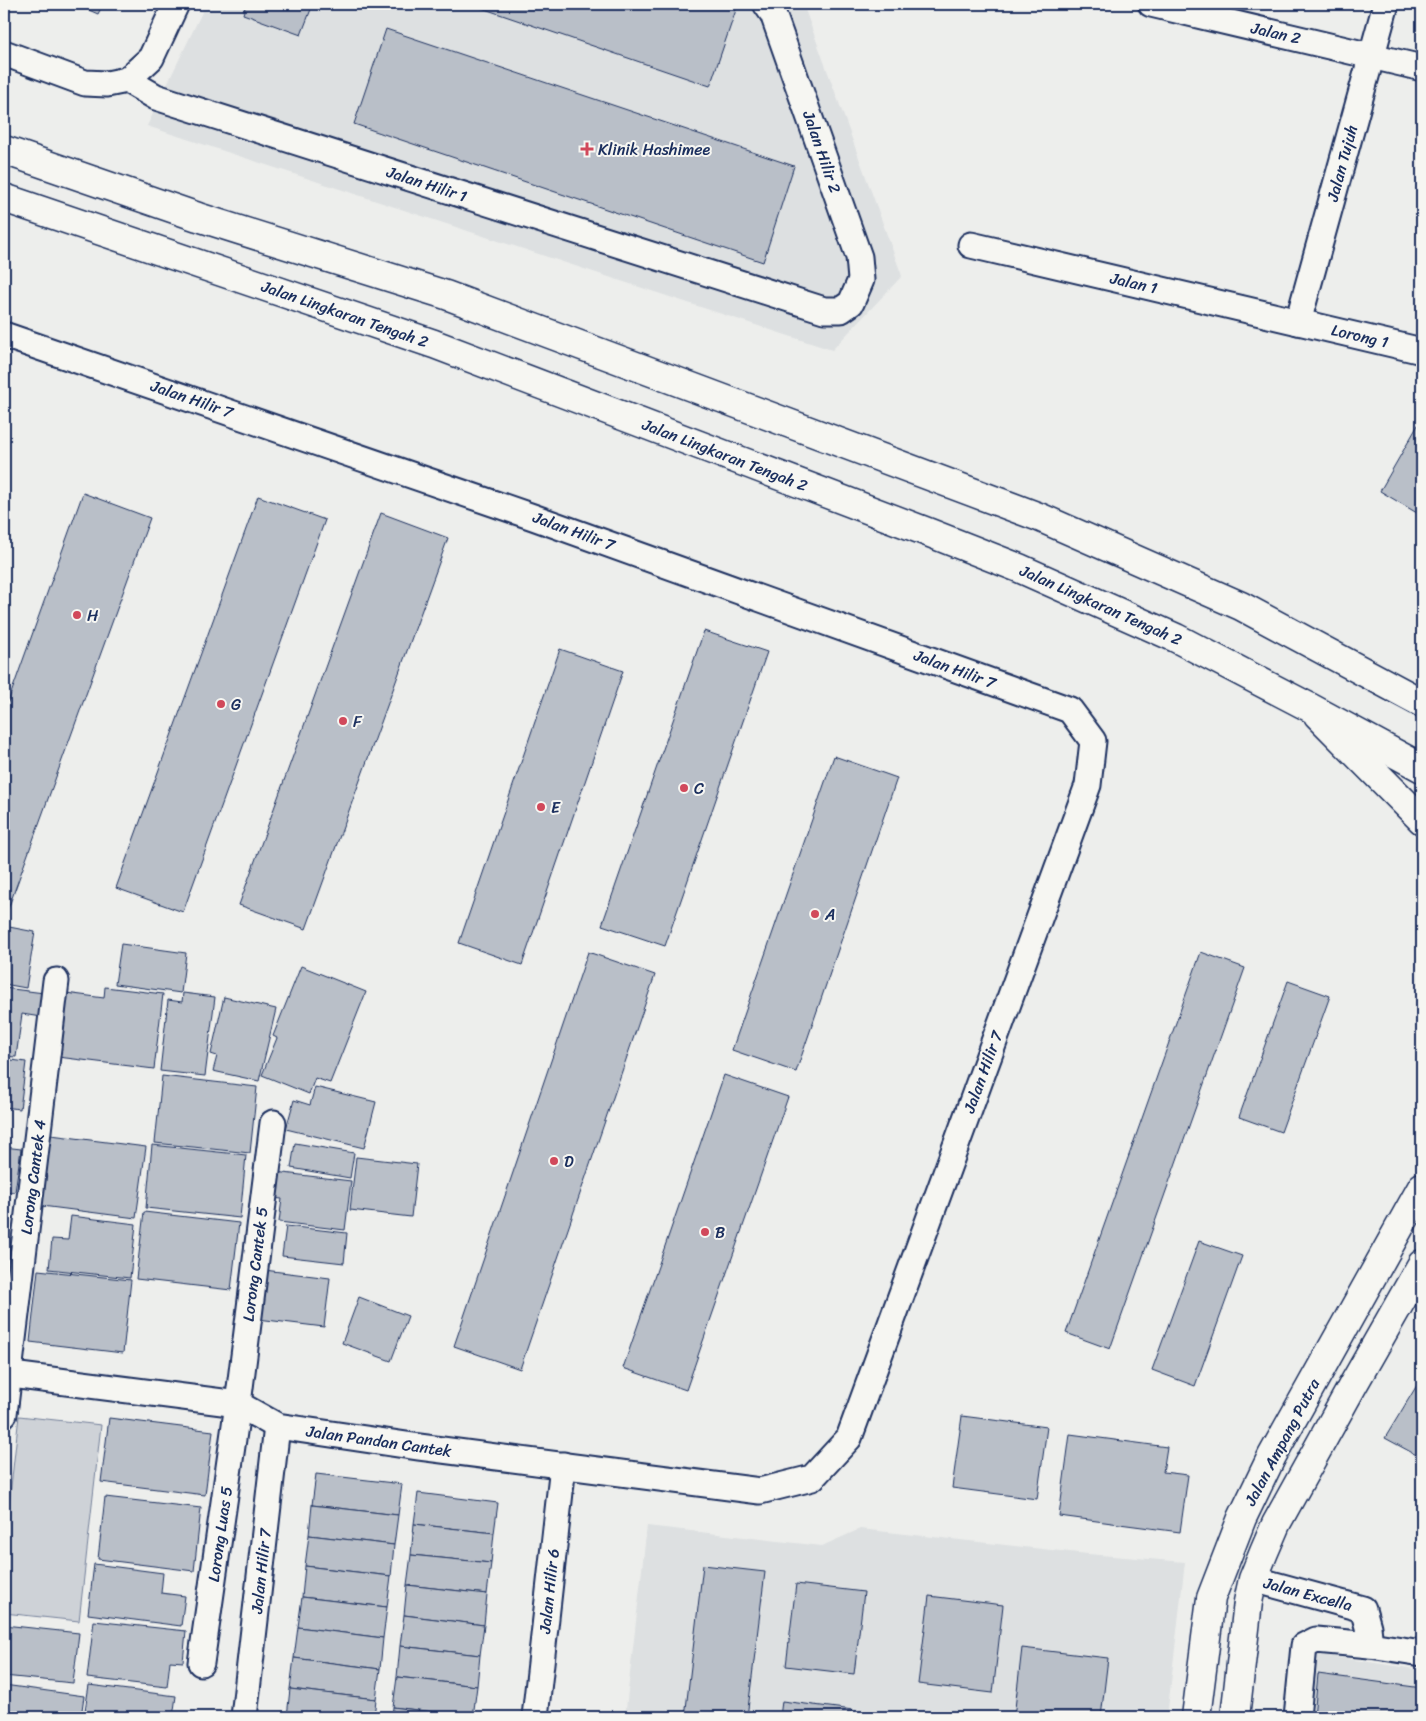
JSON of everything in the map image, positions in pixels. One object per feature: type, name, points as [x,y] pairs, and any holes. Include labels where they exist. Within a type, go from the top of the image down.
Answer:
[{"type":"main road","points":[[4,150],[198,217],[446,295],[1039,517],[1241,606],[1422,703]]},
{"type":"main road","name":"Jalan Lingkaran Tengah 2","points":[[4,198],[434,344],[930,532],[1019,568],[1176,638],[1309,706],[1422,768]]},
{"type":"main road","points":[[1309,706],[1422,820]]},
{"type":"main road","name":"Jalan Ampang Putra","points":[[1196,1717],[1211,1598],[1242,1518],[1277,1447],[1422,1187]]},
{"type":"main road","name":"Jalan Ampang Putra","points":[[1235,1717],[1248,1602],[1253,1579],[1276,1524],[1422,1264]]},
{"type":"street","points":[[4,54],[85,83],[107,84],[127,80],[151,58],[176,4]]},
{"type":"street","name":"Jalan Hilir 2","points":[[766,4],[773,14],[859,257],[861,280],[851,303]]},
{"type":"street","name":"Jalan 2","points":[[1151,4],[1422,68]]},
{"type":"street","name":"Jalan Tujuh","points":[[1298,322],[1386,4]]},
{"type":"street","name":"Jalan Hilir 1","points":[[127,80],[156,97],[824,310],[841,310],[851,303]]},
{"type":"street","name":"Jalan 1","points":[[971,245],[1298,322]]},
{"type":"street","name":"Lorong 1","points":[[1298,322],[1422,351]]},
{"type":"street","name":"Jalan Hilir 7","points":[[4,335],[533,517],[1070,710],[1092,741],[1088,785],[849,1438],[812,1478],[760,1490]]},
{"type":"street","name":"Lorong Cantek 4","points":[[4,1414],[6,1374],[56,980]]},
{"type":"street","name":"Lorong Cantek 5","points":[[238,1404],[273,1123]]},
{"type":"street","name":"Jalan Pandan Cantek","points":[[6,1374],[238,1404],[277,1426],[419,1447],[760,1490]]},
{"type":"street","name":"Lorong Luas 5","points":[[201,1663],[238,1404]]},
{"type":"street","name":"Jalan Hilir 7","points":[[244,1717],[277,1426]]},
{"type":"street","name":"Jalan Hilir 6","points":[[535,1717],[563,1465]]},
{"type":"street","name":"Jalan Excella","points":[[1253,1579],[1363,1609],[1370,1645]]},
{"type":"street","points":[[1296,1717],[1304,1646],[1316,1640],[1370,1645],[1422,1653]]},
{"type":"shaded area","points":[[206,4],[803,4],[902,276],[832,350],[147,126]]},
{"type":"shaded area","points":[[19,1416],[101,1425],[79,1621],[4,1613],[4,1548]]},
{"type":"shaded area","points":[[647,1526],[822,1546],[860,1529],[1088,1554],[1185,1562],[1167,1717],[625,1717]]},
{"type":"shaded area","points":[[1315,1654],[1422,1670],[1422,1717],[1308,1717]]},
{"type":"building","points":[[75,4],[103,4],[98,14]]},
{"type":"building","points":[[246,4],[313,4],[301,35],[243,14]]},
{"type":"building","points":[[470,4],[738,4],[710,86]]},
{"type":"building","points":[[386,29],[794,166],[763,262],[354,124]]},
{"type":"building","points":[[1422,418],[1422,516],[1380,491]]},
{"type":"building","name":"H","points":[[83,493],[150,518],[8,909],[4,908],[4,713]]},
{"type":"building","name":"G","points":[[258,496],[325,520],[183,912],[116,888]]},
{"type":"building","name":"F","points":[[381,513],[448,538],[306,929],[239,905]]},
{"type":"building","name":"C","points":[[704,631],[767,652],[665,946],[602,925]]},
{"type":"building","name":"E","points":[[560,649],[623,671],[522,965],[459,943]]},
{"type":"building","name":"A","points":[[834,756],[897,778],[796,1072],[732,1050]]},
{"type":"building","points":[[4,926],[35,932],[26,988],[4,984]]},
{"type":"building","points":[[121,944],[186,953],[181,993],[115,984]]},
{"type":"building","name":"D","points":[[588,952],[655,975],[520,1369],[454,1346]]},
{"type":"building","points":[[1201,952],[1245,968],[1110,1349],[1066,1333]]},
{"type":"building","points":[[301,966],[366,992],[330,1083],[315,1078],[309,1094],[262,1075],[277,1038],[273,1036]]},
{"type":"building","points":[[1288,981],[1330,996],[1281,1132],[1239,1117]]},
{"type":"building","points":[[105,987],[163,994],[154,1069],[58,1057],[66,993],[104,998]]},
{"type":"building","points":[[4,988],[44,993],[41,1017],[22,1014],[16,1057],[4,1056]]},
{"type":"building","points":[[183,993],[215,997],[205,1076],[160,1071],[168,1000],[182,1002]]},
{"type":"building","points":[[224,997],[276,1009],[259,1081],[213,1071],[217,1056],[211,1054]]},
{"type":"building","points":[[4,1059],[26,1062],[20,1109],[4,1107]]},
{"type":"building","name":"B","points":[[724,1075],[788,1097],[686,1390],[623,1368]]},
{"type":"building","points":[[162,1076],[257,1087],[250,1153],[155,1143]]},
{"type":"building","points":[[315,1087],[376,1102],[364,1148],[286,1129],[294,1100],[310,1105]]},
{"type":"building","points":[[51,1135],[146,1147],[136,1218],[42,1206]]},
{"type":"building","points":[[295,1143],[354,1153],[350,1178],[291,1168]]},
{"type":"building","points":[[152,1145],[246,1155],[240,1218],[146,1208]]},
{"type":"building","points":[[4,1147],[21,1149],[15,1192],[4,1191]]},
{"type":"building","points":[[356,1157],[417,1164],[411,1217],[350,1210]]},
{"type":"building","points":[[275,1172],[351,1181],[345,1230],[279,1222],[282,1199],[272,1198]]},
{"type":"building","points":[[4,1195],[8,1196],[4,1225]]},
{"type":"building","points":[[144,1212],[239,1223],[231,1290],[136,1279]]},
{"type":"building","points":[[71,1216],[136,1224],[130,1278],[49,1269],[52,1239],[68,1240]]},
{"type":"building","points":[[286,1226],[347,1233],[344,1263],[282,1256]]},
{"type":"building","points":[[1199,1241],[1242,1256],[1195,1386],[1152,1370]]},
{"type":"building","points":[[38,1270],[131,1280],[123,1353],[30,1342]]},
{"type":"building","points":[[264,1270],[330,1278],[324,1327],[258,1319]]},
{"type":"building","points":[[359,1297],[408,1316],[391,1361],[342,1343]]},
{"type":"building","points":[[1422,1377],[1422,1458],[1385,1438]]},
{"type":"building","points":[[962,1416],[1047,1427],[1037,1499],[952,1488]]},
{"type":"building","points":[[109,1418],[213,1431],[205,1495],[101,1482]]},
{"type":"building","points":[[1070,1434],[1167,1447],[1163,1472],[1188,1475],[1180,1532],[1059,1516]]},
{"type":"building","points":[[316,1474],[402,1484],[398,1515],[312,1505]]},
{"type":"building","points":[[418,1493],[498,1503],[494,1533],[414,1524]]},
{"type":"building","points":[[105,1497],[201,1508],[194,1571],[98,1559]]},
{"type":"building","points":[[312,1505],[398,1515],[394,1545],[309,1535]]},
{"type":"building","points":[[414,1524],[494,1533],[491,1563],[411,1555]]},
{"type":"building","points":[[309,1535],[394,1545],[391,1576],[305,1566]]},
{"type":"building","points":[[411,1555],[491,1563],[487,1594],[407,1585]]},
{"type":"building","points":[[94,1564],[163,1573],[161,1593],[185,1596],[181,1626],[88,1614]]},
{"type":"building","points":[[703,1565],[765,1572],[747,1717],[685,1717]]},
{"type":"building","points":[[305,1566],[391,1576],[387,1607],[302,1597]]},
{"type":"building","points":[[796,1584],[864,1592],[854,1674],[786,1666]]},
{"type":"building","points":[[407,1585],[487,1594],[484,1625],[404,1615]]},
{"type":"building","points":[[929,1596],[1003,1605],[993,1693],[918,1684]]},
{"type":"building","points":[[302,1597],[387,1607],[383,1638],[298,1627]]},
{"type":"building","points":[[404,1615],[484,1625],[480,1655],[400,1646]]},
{"type":"building","points":[[94,1621],[186,1631],[183,1662],[170,1661],[167,1687],[87,1678]]},
{"type":"building","points":[[4,1625],[79,1633],[73,1683],[4,1676]]},
{"type":"building","points":[[298,1627],[383,1638],[380,1669],[294,1658]]},
{"type":"building","points":[[400,1646],[480,1655],[477,1686],[397,1677]]},
{"type":"building","points":[[1022,1648],[1108,1658],[1101,1717],[1014,1717]]},
{"type":"building","points":[[294,1658],[380,1669],[376,1699],[290,1689]]},
{"type":"building","points":[[1318,1674],[1422,1688],[1422,1717],[1314,1717]]},
{"type":"building","points":[[397,1677],[477,1686],[473,1717],[393,1707]]},
{"type":"building","points":[[4,1685],[84,1696],[81,1717],[4,1717]]},
{"type":"building","points":[[89,1685],[176,1696],[173,1717],[84,1717]]},
{"type":"building","points":[[290,1689],[376,1699],[374,1717],[287,1717]]},
{"type":"building","points":[[782,1701],[853,1710],[852,1717],[780,1717]]},
{"type":"building","points":[[393,1707],[473,1717],[392,1717]]},
{"type":"place","name":"Klinik Hashimee","points":[[587,149]]},
{"type":"place","name":"H","points":[[77,615]]},
{"type":"place","name":"G","points":[[221,704]]},
{"type":"place","name":"F","points":[[343,721]]},
{"type":"place","name":"C","points":[[684,788]]},
{"type":"place","name":"E","points":[[541,807]]},
{"type":"place","name":"A","points":[[815,914]]},
{"type":"place","name":"D","points":[[554,1161]]},
{"type":"place","name":"B","points":[[705,1232]]}]
